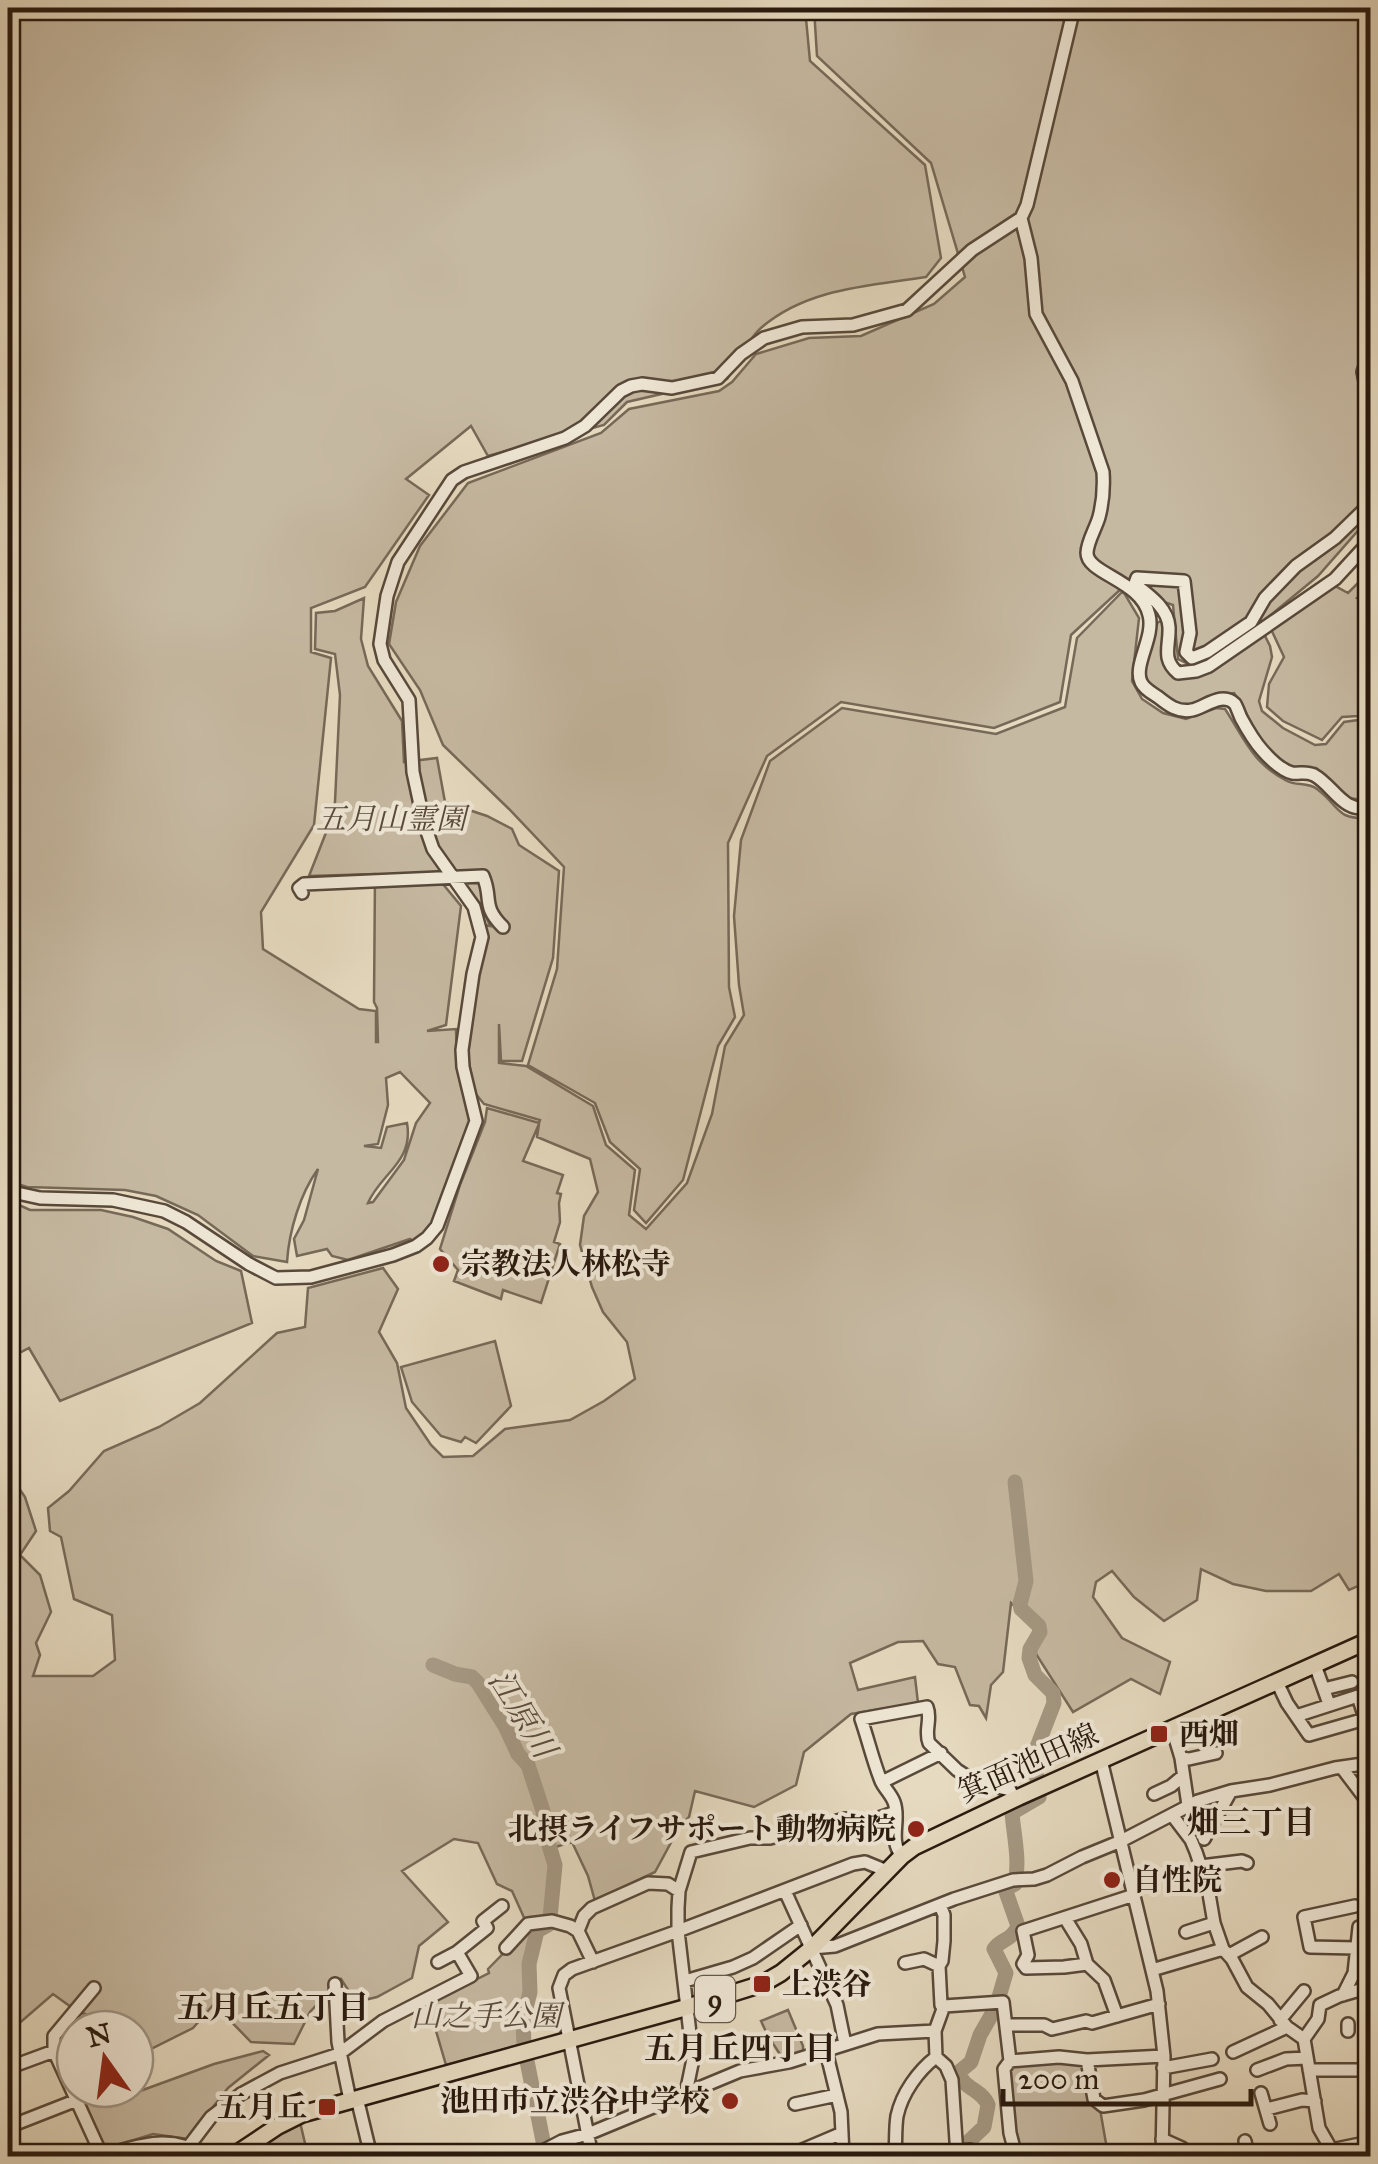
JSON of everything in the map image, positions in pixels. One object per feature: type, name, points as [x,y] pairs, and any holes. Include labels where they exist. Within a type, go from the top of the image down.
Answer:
[{"type":"main road","name":"箕面池田線","points":[[233,2156],[302,2114],[762,1984],[812,1948],[902,1856],[932,1837],[1370,1640]]},
{"type":"street","points":[[8,1191],[40,1198],[113,1200],[164,1211],[276,1278],[311,1278],[393,1254],[416,1246],[438,1226],[476,1121],[462,1050],[482,937],[474,907],[433,849],[413,772],[409,700],[384,660],[380,644],[387,596],[398,562],[452,480],[464,472],[564,438],[585,426],[621,390],[631,386],[672,388],[718,378],[741,354],[764,338],[802,327],[854,325],[907,310],[972,250],[1021,218],[1074,8]]},
{"type":"street","points":[[1021,218],[1031,258],[1036,314],[1072,381],[1103,472],[1099,517],[1086,553],[1095,568],[1133,589],[1150,618],[1140,681],[1180,710],[1229,700],[1236,704],[1262,749],[1286,772],[1318,777],[1351,807],[1370,807]]},
{"type":"street","points":[[1370,352],[1363,372],[1370,404]]},
{"type":"street","points":[[1133,589],[1137,578],[1184,581],[1190,633],[1186,652],[1192,658],[1252,622],[1265,598],[1296,566],[1335,538],[1370,504]]},
{"type":"street","points":[[1133,589],[1140,588],[1150,596],[1167,618],[1166,648],[1172,669],[1178,674],[1196,672],[1335,579],[1370,540]]},
{"type":"street","points":[[302,893],[299,888],[304,884],[483,876],[492,916],[503,927]]},
{"type":"street","points":[[1314,1665],[1329,1704]]},
{"type":"street","points":[[1277,1682],[1296,1716],[1309,1735],[1366,1718],[1358,1696],[1296,1716]]},
{"type":"street","points":[[1324,1689],[1352,1682]]},
{"type":"street","points":[[902,1856],[894,1835],[894,1801],[882,1782],[862,1718],[926,1707],[930,1714],[926,1737],[929,1743],[974,1781],[1010,1790],[1016,1798]]},
{"type":"street","points":[[1172,1728],[1188,1805]]},
{"type":"street","points":[[882,1782],[941,1753]]},
{"type":"street","points":[[1181,1758],[1216,1753]]},
{"type":"street","points":[[1101,1760],[1159,2004],[1164,2062],[1162,2156]]},
{"type":"street","points":[[812,1948],[835,1946],[1013,1880],[1034,1879],[1121,1841],[1188,1805],[1231,1791],[1370,1763]]},
{"type":"street","points":[[1342,1768],[1370,1806]]},
{"type":"street","points":[[1157,1790],[1171,1786],[1183,1776]]},
{"type":"street","points":[[1204,1839],[1231,1791]]},
{"type":"street","points":[[686,2093],[692,2059],[678,1931],[679,1891],[691,1852],[845,1819],[855,1826],[896,1812]]},
{"type":"street","points":[[1172,1814],[1191,1840],[1208,1888],[1214,1923],[1247,1988],[1304,2038]]},
{"type":"street","points":[[592,2156],[559,1988],[564,1976],[572,1969],[853,1864],[865,1862],[887,1872]]},
{"type":"street","points":[[1201,1866],[1247,1863]]},
{"type":"street","points":[[578,1931],[592,1908],[640,1886],[654,1882],[679,1891]]},
{"type":"street","points":[[785,1892],[836,2005],[845,2044]]},
{"type":"street","points":[[1087,1964],[1026,1968],[1024,1931],[1134,1895]]},
{"type":"street","points":[[1343,1995],[1354,1973],[1356,1948],[1365,1925],[1355,1903],[1304,1917],[1310,1947],[1356,1948]]},
{"type":"street","points":[[940,1905],[944,1941],[938,1966],[944,2006]]},
{"type":"street","points":[[438,1962],[488,1928],[483,1921],[502,1906]]},
{"type":"street","points":[[1066,1918],[1087,1964],[1104,1980],[1117,2016]]},
{"type":"street","points":[[506,1948],[528,1924],[549,1921],[578,1931],[593,1962]]},
{"type":"street","points":[[1186,1932],[1214,1923]]},
{"type":"street","points":[[685,1981],[754,1958],[800,1925]]},
{"type":"street","points":[[1152,1970],[1226,1952],[1262,1937]]},
{"type":"street","points":[[189,2146],[210,2117],[241,2094],[280,2074],[339,2054],[383,2021],[472,1976],[458,1952]]},
{"type":"street","points":[[905,1963],[924,1959],[938,1966]]},
{"type":"street","points":[[336,1984],[339,2054],[371,2156]]},
{"type":"street","points":[[1370,1987],[1320,2005],[1318,2019],[1304,2038],[1319,2128],[1333,2153],[1370,2142]]},
{"type":"street","points":[[8,2068],[54,2051],[54,2036],[94,1988]]},
{"type":"street","points":[[1233,2052],[1284,2024],[1304,1990]]},
{"type":"street","points":[[944,2006],[1003,2002],[1010,2061],[1004,2069],[1016,2156]]},
{"type":"street","points":[[1006,2025],[1052,2028],[1092,2023],[1159,2004]]},
{"type":"street","points":[[944,2006],[934,2031],[936,2057],[946,2066],[952,2080],[957,2154],[970,2150],[979,2156]]},
{"type":"street","points":[[533,2156],[740,2071],[790,2062],[878,2034],[934,2031]]},
{"type":"street","points":[[826,2051],[843,2156],[896,2156],[897,2116],[906,2092],[920,2069],[936,2057]]},
{"type":"street","points":[[1010,2061],[1059,2057],[1164,2062],[1212,2059]]},
{"type":"street","points":[[1257,2070],[1270,2061],[1286,2059],[1358,2070],[1370,2066]]},
{"type":"street","points":[[1087,2060],[1094,2099],[1102,2106],[1144,2100],[1220,2079]]},
{"type":"street","points":[[1261,2093],[1270,2124]]},
{"type":"street","points":[[795,2104],[836,2095]]},
{"type":"street","points":[[1267,2109],[1302,2100],[1316,2101]]},
{"type":"street","points":[[8,2126],[55,2108]]},
{"type":"street","points":[[81,2109],[101,2156],[153,2144],[189,2146],[204,2156]]},
{"type":"street","points":[[795,2153],[842,2133]]},
{"type":"street","points":[[1162,2139],[1193,2156],[1216,2151],[1219,2156]]},
{"type":"street","points":[[1245,2141],[1248,2156]]},
{"type":"green space","points":[[8,8],[689,8],[688,15],[699,16],[805,8],[810,61],[925,165],[941,258],[926,277],[819,296],[780,314],[757,332],[727,379],[627,402],[604,425],[488,456],[471,426],[406,479],[429,495],[365,587],[311,608],[311,652],[331,658],[314,825],[261,912],[263,949],[359,1009],[376,1011],[378,1042],[377,1008],[374,1002],[375,874],[309,876],[335,802],[340,695],[335,654],[315,649],[316,613],[335,611],[364,598],[361,639],[368,666],[402,721],[404,762],[437,758],[445,802],[512,829],[519,845],[559,871],[553,958],[522,1061],[501,1061],[499,1024],[499,1063],[526,1066],[593,1106],[606,1145],[635,1170],[629,1215],[646,1229],[687,1183],[712,1114],[725,1046],[744,1015],[734,916],[741,840],[770,761],[842,708],[996,734],[1065,707],[1077,638],[1123,591],[1139,618],[1132,681],[1142,699],[1163,713],[1186,719],[1216,708],[1225,709],[1250,750],[1275,774],[1313,787],[1350,817],[1370,818],[1370,1581],[1349,1590],[1339,1574],[1311,1591],[1266,1591],[1233,1584],[1201,1569],[1197,1600],[1164,1621],[1134,1597],[1112,1571],[1096,1582],[1093,1597],[1122,1638],[1170,1662],[1160,1694],[1131,1679],[1073,1712],[1036,1654],[1036,1624],[1011,1603],[1003,1672],[991,1685],[986,1718],[979,1706],[970,1705],[955,1667],[938,1664],[923,1641],[898,1642],[850,1663],[858,1690],[915,1677],[918,1703],[851,1714],[804,1752],[796,1785],[754,1807],[695,1791],[689,1817],[655,1872],[595,1901],[572,1842],[552,1848],[550,1923],[537,1928],[527,1964],[529,1993],[522,2022],[523,2044],[446,2065],[425,2005],[489,1973],[488,1969],[526,1930],[512,1891],[497,1884],[478,1843],[454,1839],[402,1871],[448,1922],[419,1946],[412,1978],[377,1997],[356,2002],[341,1979],[310,2012],[294,2044],[251,2042],[214,2004],[193,2028],[155,2047],[155,2009],[74,2009],[53,1994],[8,2033],[8,1472],[25,1497],[36,1531],[20,1555],[40,1575],[51,1612],[36,1643],[40,1655],[33,1676],[93,1676],[115,1660],[112,1615],[74,1599],[61,1537],[50,1531],[48,1508],[69,1491],[104,1451],[159,1427],[200,1403],[277,1333],[305,1327],[308,1288],[383,1268],[398,1289],[379,1332],[397,1363],[406,1408],[443,1457],[473,1456],[505,1429],[570,1420],[635,1379],[627,1342],[603,1312],[580,1245],[584,1216],[598,1192],[590,1159],[537,1137],[539,1124],[523,1161],[563,1175],[557,1193],[561,1194],[560,1222],[554,1242],[560,1244],[541,1303],[503,1290],[501,1299],[454,1281],[458,1270],[440,1249],[487,1108],[539,1123],[540,1120],[484,1104],[475,1093],[466,1048],[485,925],[490,926],[481,905],[454,870],[433,872],[461,906],[446,1025],[427,1031],[456,1029],[457,1068],[470,1121],[435,1220],[420,1237],[348,1260],[332,1256],[327,1249],[297,1256],[294,1239],[304,1220],[318,1169],[296,1213],[287,1262],[253,1256],[198,1215],[156,1196],[125,1190],[27,1187],[8,1181]],"holes":[[[400,1072],[430,1103],[416,1123],[404,1160],[373,1202],[368,1203],[401,1158],[408,1136],[407,1123],[387,1127],[381,1148],[364,1146],[378,1144],[388,1105],[386,1078]]]},
{"type":"green space","points":[[814,8],[1370,8],[1370,517],[1318,576],[1238,642],[1194,667],[1178,659],[1173,605],[1122,588],[1071,635],[1060,702],[994,728],[841,702],[767,756],[728,843],[729,987],[735,1017],[718,1046],[683,1180],[646,1223],[634,1210],[640,1169],[610,1142],[595,1103],[528,1065],[557,969],[564,867],[443,745],[420,690],[389,644],[396,602],[420,546],[468,483],[601,433],[629,409],[719,391],[756,354],[809,338],[861,336],[934,304],[965,277],[931,163],[817,56]]},
{"type":"green space","points":[[1370,571],[1370,584],[1357,598],[1370,607],[1370,706],[1358,716],[1342,717],[1322,740],[1283,721],[1267,707],[1269,684],[1284,657],[1270,627],[1335,586],[1348,593]]},
{"type":"green space","points":[[1164,621],[1165,659],[1177,677],[1264,634],[1272,657],[1259,701],[1262,711],[1315,745],[1326,744],[1344,722],[1358,720],[1370,710],[1370,795],[1362,800],[1349,798],[1316,768],[1295,768],[1282,762],[1265,746],[1234,693],[1180,706],[1147,684],[1145,669],[1150,645],[1158,622]]},
{"type":"green space","points":[[8,1200],[30,1210],[101,1210],[168,1229],[216,1261],[241,1271],[252,1323],[60,1401],[29,1348],[8,1359]]},
{"type":"green space","points":[[495,1341],[511,1406],[476,1443],[465,1437],[461,1442],[441,1436],[412,1402],[401,1367]]},
{"type":"green space","points":[[788,2010],[803,2055],[783,2059],[761,2021]]},
{"type":"green space","points":[[263,2051],[269,2055],[228,2088],[188,2139],[153,2134],[105,2149],[88,2109],[155,2109],[155,2086]]},
{"type":"green space","points":[[1041,2061],[1085,2065],[1100,2109],[1105,2151],[1078,2156],[1020,2156],[1006,2072],[1012,2064]]},
{"type":"green space","points":[[300,2122],[308,2156],[245,2156],[274,2136]]},
{"type":"waterway","points":[[961,2156],[964,2146],[984,2127],[988,2105],[959,2072],[971,2062],[996,2007],[1006,1973],[994,1949],[1018,1926],[1005,1889],[1015,1884],[1016,1875],[1012,1813],[1039,1797],[1037,1747],[1054,1703],[1053,1693],[1035,1675],[1029,1658],[1040,1632],[1020,1604],[1026,1581],[1015,1482]]},
{"type":"waterway","name":"江原川","points":[[433,1665],[472,1677],[478,1683],[528,1765],[543,1811],[555,1865],[550,1918],[548,1925],[537,1931],[529,1964],[524,2045]]},
{"type":"waterway","name":"江原川","points":[[527,2061],[546,2156]]},
{"type":"place","name":"宗教法人林松寺","points":[[441,1264]]},
{"type":"place","name":"西畑","points":[[1159,1734]]},
{"type":"place","name":"北摂ライフサポート動物病院","points":[[916,1829]]},
{"type":"place","name":"自性院","points":[[1112,1880]]},
{"type":"place","name":"上渋谷","points":[[762,1984]]},
{"type":"place","name":"池田市立渋谷中学校","points":[[730,2101]]},
{"type":"place","name":"五月丘","points":[[327,2107]]},
{"type":"district","name":"畑三丁目","points":[[1251,1822]]},
{"type":"district","name":"五月丘五丁目","points":[[273,2007]]},
{"type":"district","name":"五月丘四丁目","points":[[740,2048]]},
{"type":"park label","name":"五月山霊園","points":[[391,819]]},
{"type":"park label","name":"山之手公園","points":[[486,2016]]}]
